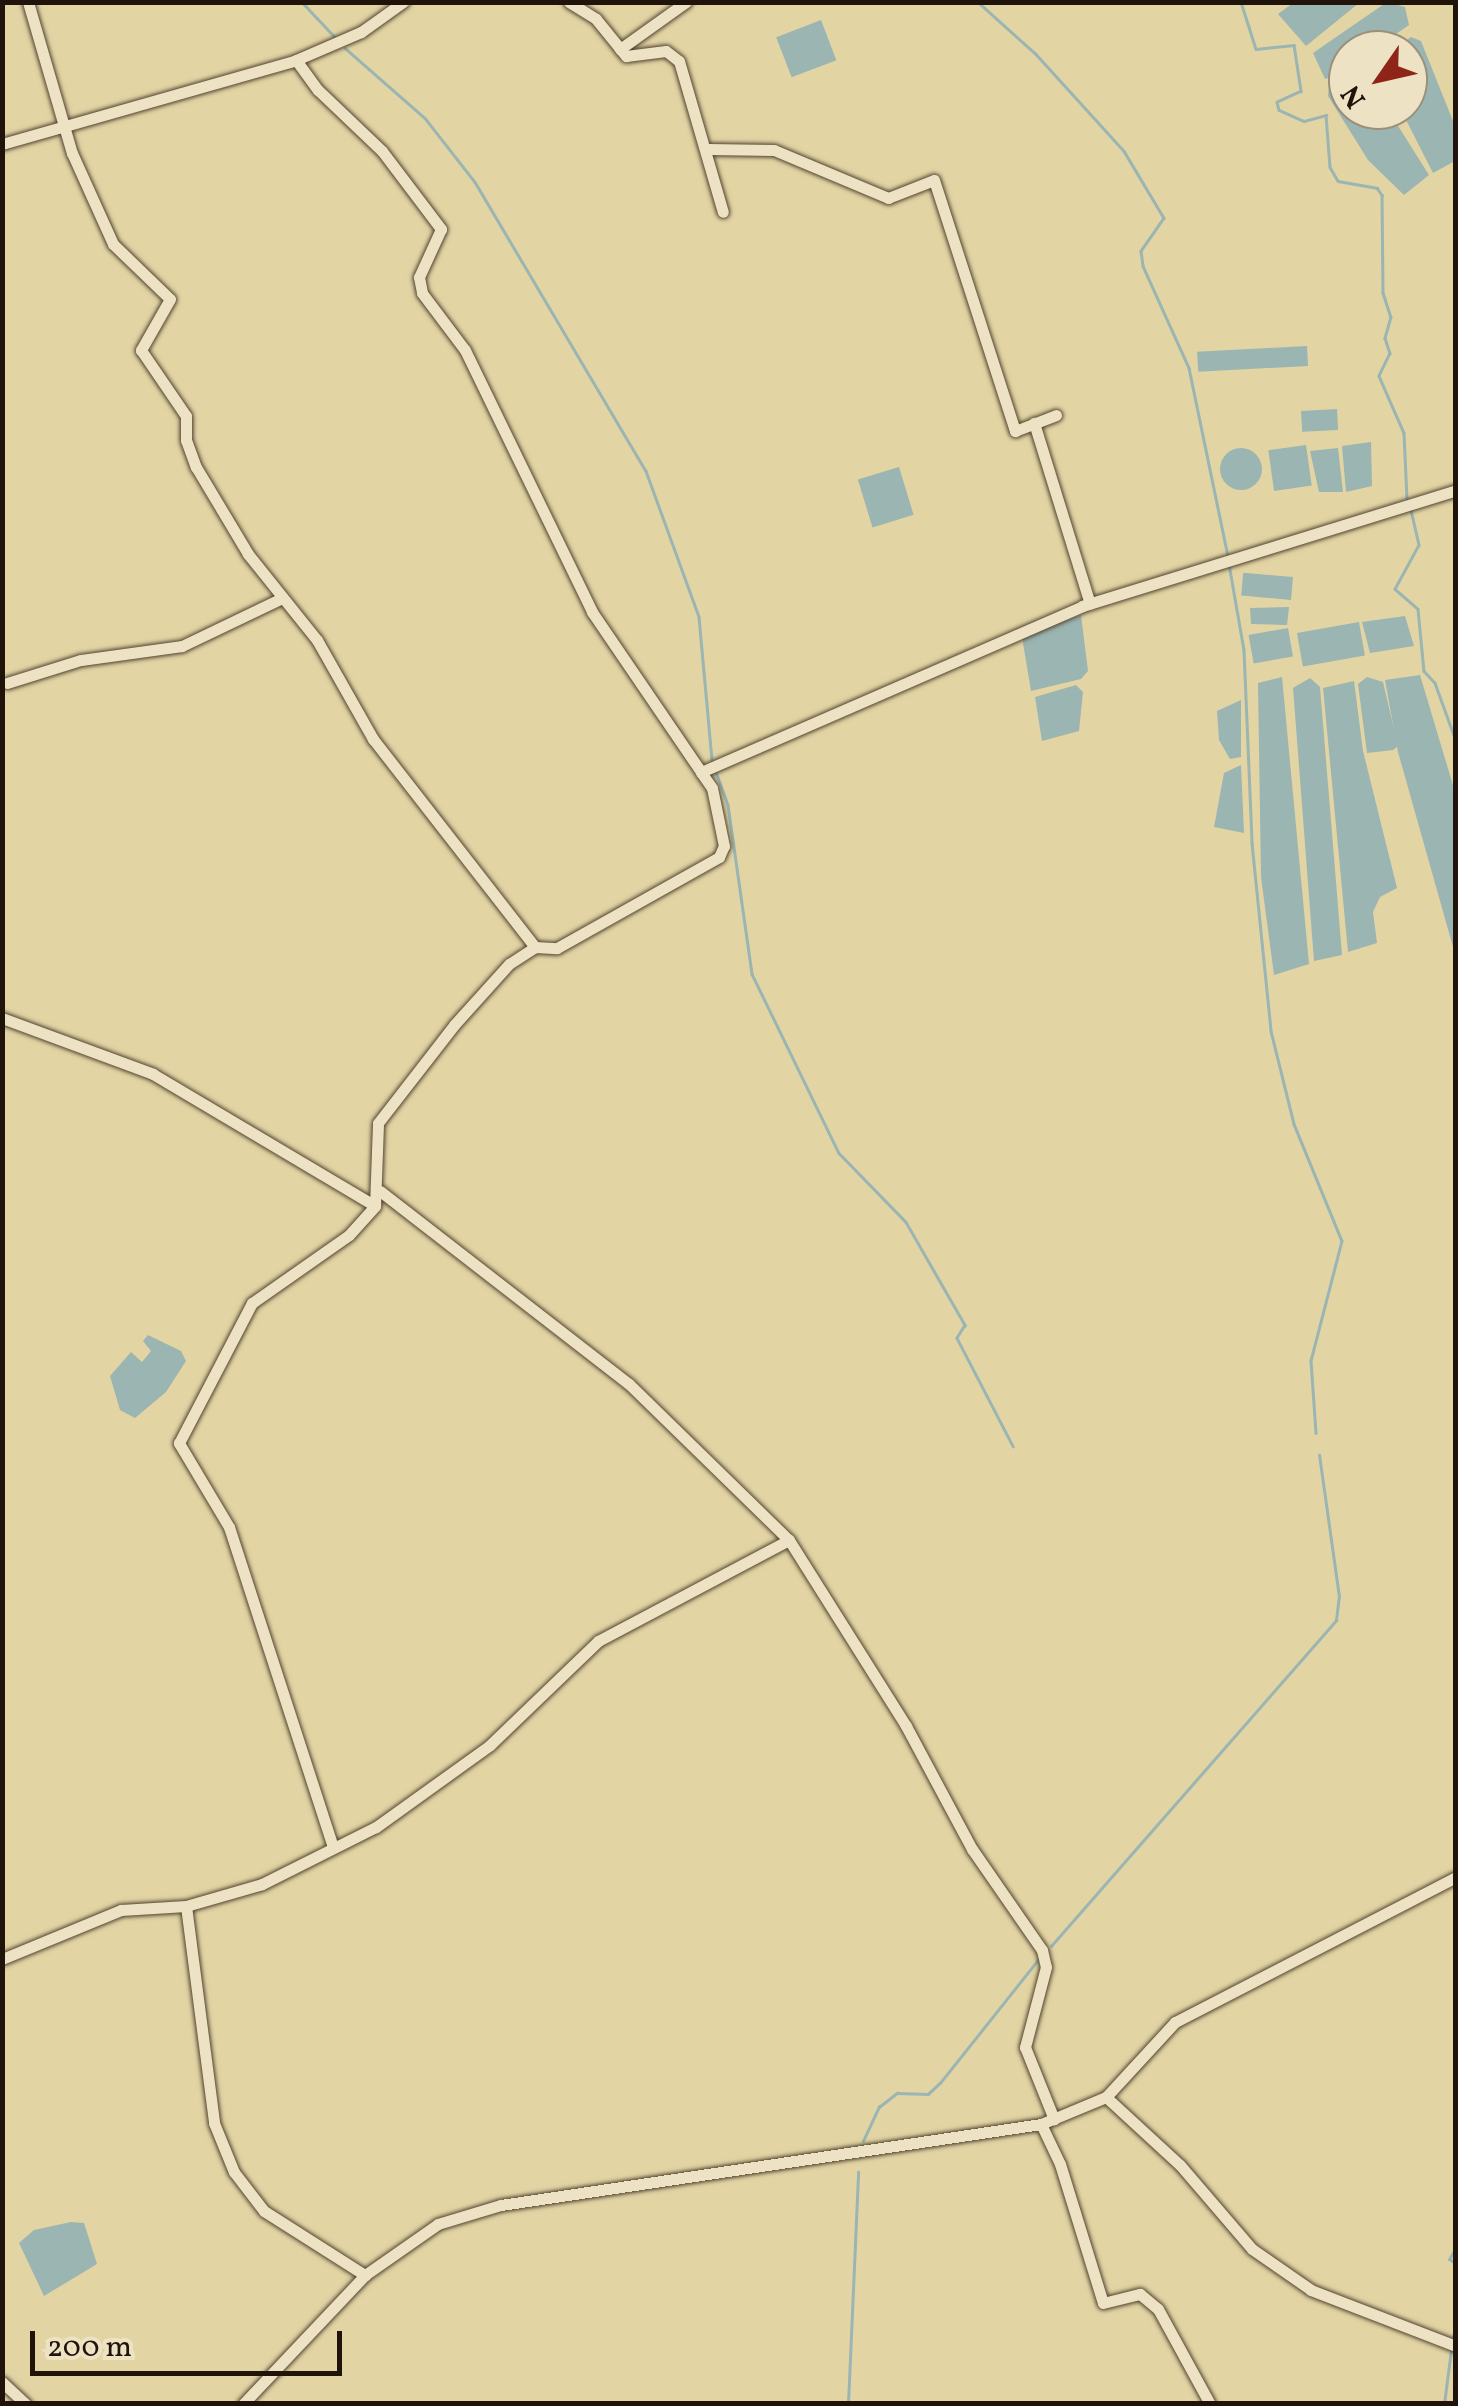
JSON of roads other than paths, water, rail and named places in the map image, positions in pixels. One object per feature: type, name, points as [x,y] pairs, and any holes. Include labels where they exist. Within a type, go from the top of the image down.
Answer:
[{"type":"street","points":[[28,2],[63,123],[112,244],[170,299],[140,350],[142,359],[186,416],[186,440],[196,467],[280,599],[317,640],[372,739],[535,947]]},
{"type":"street","points":[[568,2],[596,20],[626,56],[666,52],[680,61],[724,212]]},
{"type":"street","points":[[620,49],[686,2]]},
{"type":"street","points":[[2,144],[63,123],[296,60],[394,5]]},
{"type":"street","points":[[296,60],[318,90],[382,151],[441,229],[419,278],[422,293],[465,350],[592,612],[712,788],[724,846],[720,857],[558,948],[535,947],[509,964],[454,1025],[378,1123],[380,1192],[375,1206],[349,1235],[252,1304],[179,1442],[229,1527],[334,1847]]},
{"type":"street","points":[[708,150],[774,150],[888,198],[934,180],[1015,430],[1056,415]]},
{"type":"street","points":[[1034,423],[1090,604]]},
{"type":"street","points":[[701,772],[1090,604],[1456,490]]},
{"type":"street","points":[[8,683],[81,660],[182,646],[280,599]]},
{"type":"street","points":[[2,1018],[154,1074],[375,1206]]},
{"type":"street","points":[[380,1192],[630,1384],[789,1540],[906,1726],[972,1849],[1042,1950],[1046,1967],[1026,2048],[1054,2120]]},
{"type":"street","points":[[2,1958],[121,1910],[186,1906],[262,1884],[376,1827],[490,1745],[598,1641],[789,1540]]},
{"type":"street","points":[[243,2404],[365,2275],[438,2224],[501,2206],[1054,2120],[1106,2098],[1175,2022],[1456,1877]]},
{"type":"street","points":[[186,1906],[214,2123],[234,2172],[264,2210],[365,2275]]},
{"type":"street","points":[[1106,2098],[1180,2165],[1252,2249],[1311,2290],[1450,2344]]},
{"type":"street","points":[[1040,2124],[1060,2164],[1103,2304],[1140,2294],[1158,2309],[1210,2404]]},
{"type":"street","points":[[2,2382],[26,2404]]},
{"type":"water","points":[[1387,2],[1405,7],[1409,25],[1402,30],[1346,30]]},
{"type":"water","points":[[1293,3],[1359,3],[1306,46],[1278,14]]},
{"type":"water","points":[[821,20],[836,60],[792,77],[776,37]]},
{"type":"water","points":[[1328,43],[1328,78],[1325,79],[1313,53]]},
{"type":"water","points":[[1428,58],[1455,126],[1455,161],[1433,173],[1411,130],[1428,130]]},
{"type":"water","points":[[1349,130],[1401,130],[1429,175],[1404,195],[1368,160]]},
{"type":"water","points":[[1307,346],[1308,366],[1198,372],[1197,352]]},
{"type":"water","points":[[1337,409],[1338,430],[1302,432],[1301,411]]},
{"type":"water","points":[[1371,442],[1372,486],[1346,492],[1342,446]]},
{"type":"water","points":[[1306,445],[1312,486],[1274,491],[1268,450]]},
{"type":"water","points":[[1241,448],[1256,454],[1262,469],[1256,484],[1241,490],[1226,484],[1220,469],[1226,454]]},
{"type":"water","points":[[1338,448],[1343,492],[1319,492],[1310,451]]},
{"type":"water","points":[[899,467],[914,515],[872,527],[858,480]]},
{"type":"water","points":[[1243,573],[1293,577],[1291,600],[1241,596]]},
{"type":"water","points":[[1289,607],[1287,625],[1251,624],[1250,608]]},
{"type":"water","points":[[1081,615],[1088,671],[1081,679],[1031,691],[1022,637]]},
{"type":"water","points":[[1405,616],[1414,646],[1370,653],[1362,622]]},
{"type":"water","points":[[1359,622],[1365,655],[1303,666],[1297,633]]},
{"type":"water","points":[[1288,628],[1293,657],[1254,664],[1249,635]]},
{"type":"water","points":[[1420,675],[1455,792],[1455,954],[1398,752],[1385,680]]},
{"type":"water","points":[[1282,677],[1309,964],[1274,975],[1261,877],[1258,683]]},
{"type":"water","points":[[1367,677],[1383,682],[1398,746],[1393,750],[1367,753],[1358,684]]},
{"type":"water","points":[[1310,678],[1320,687],[1342,955],[1314,961],[1293,688]]},
{"type":"water","points":[[1354,681],[1363,751],[1397,888],[1380,897],[1373,912],[1377,943],[1348,952],[1323,688]]},
{"type":"water","points":[[1076,685],[1083,692],[1079,731],[1042,741],[1035,697]]},
{"type":"water","points":[[1241,700],[1241,757],[1230,759],[1219,740],[1217,711]]},
{"type":"water","points":[[1241,765],[1244,833],[1214,827],[1224,773]]},
{"type":"water","points":[[148,1335],[181,1351],[186,1361],[166,1392],[135,1418],[120,1410],[110,1376],[131,1352],[142,1362],[151,1351],[143,1341]]},
{"type":"water","points":[[84,2223],[97,2264],[44,2296],[19,2243],[34,2230]]},
{"type":"waterway","points":[[302,2],[335,37]]},
{"type":"waterway","points":[[978,2],[1036,54],[1124,151],[1164,218],[1141,251],[1143,266],[1189,368],[1228,556]]},
{"type":"waterway","points":[[1241,2],[1256,49],[1294,45],[1301,91],[1277,102],[1279,110],[1304,121],[1326,115],[1330,167],[1338,181],[1377,188],[1382,195],[1383,293],[1391,317],[1385,338],[1390,353],[1379,376],[1404,433],[1407,498]]},
{"type":"waterway","points":[[345,48],[425,118],[475,182],[646,471],[699,617],[712,759]]},
{"type":"waterway","points":[[1411,510],[1419,545],[1395,589],[1418,609],[1424,671],[1435,683],[1456,741]]},
{"type":"waterway","points":[[1229,564],[1244,650],[1252,843],[1271,1031],[1294,1124],[1342,1241],[1311,1361],[1316,1433]]},
{"type":"waterway","points":[[716,772],[728,805],[752,974],[839,1153],[906,1222],[965,1325],[957,1338],[1013,1446]]},
{"type":"waterway","points":[[1051,1946],[1336,1620],[1339,1597],[1319,1455]]},
{"type":"waterway","points":[[863,2141],[879,2107],[897,2093],[928,2094],[940,2083],[1038,1960]]},
{"type":"waterway","points":[[848,2404],[858,2172]]},
{"type":"waterway","points":[[1456,2248],[1450,2259],[1456,2264]]},
{"type":"waterway","points":[[1453,2337],[1456,2324]]},
{"type":"waterway","points":[[1444,2404],[1451,2350]]}]
